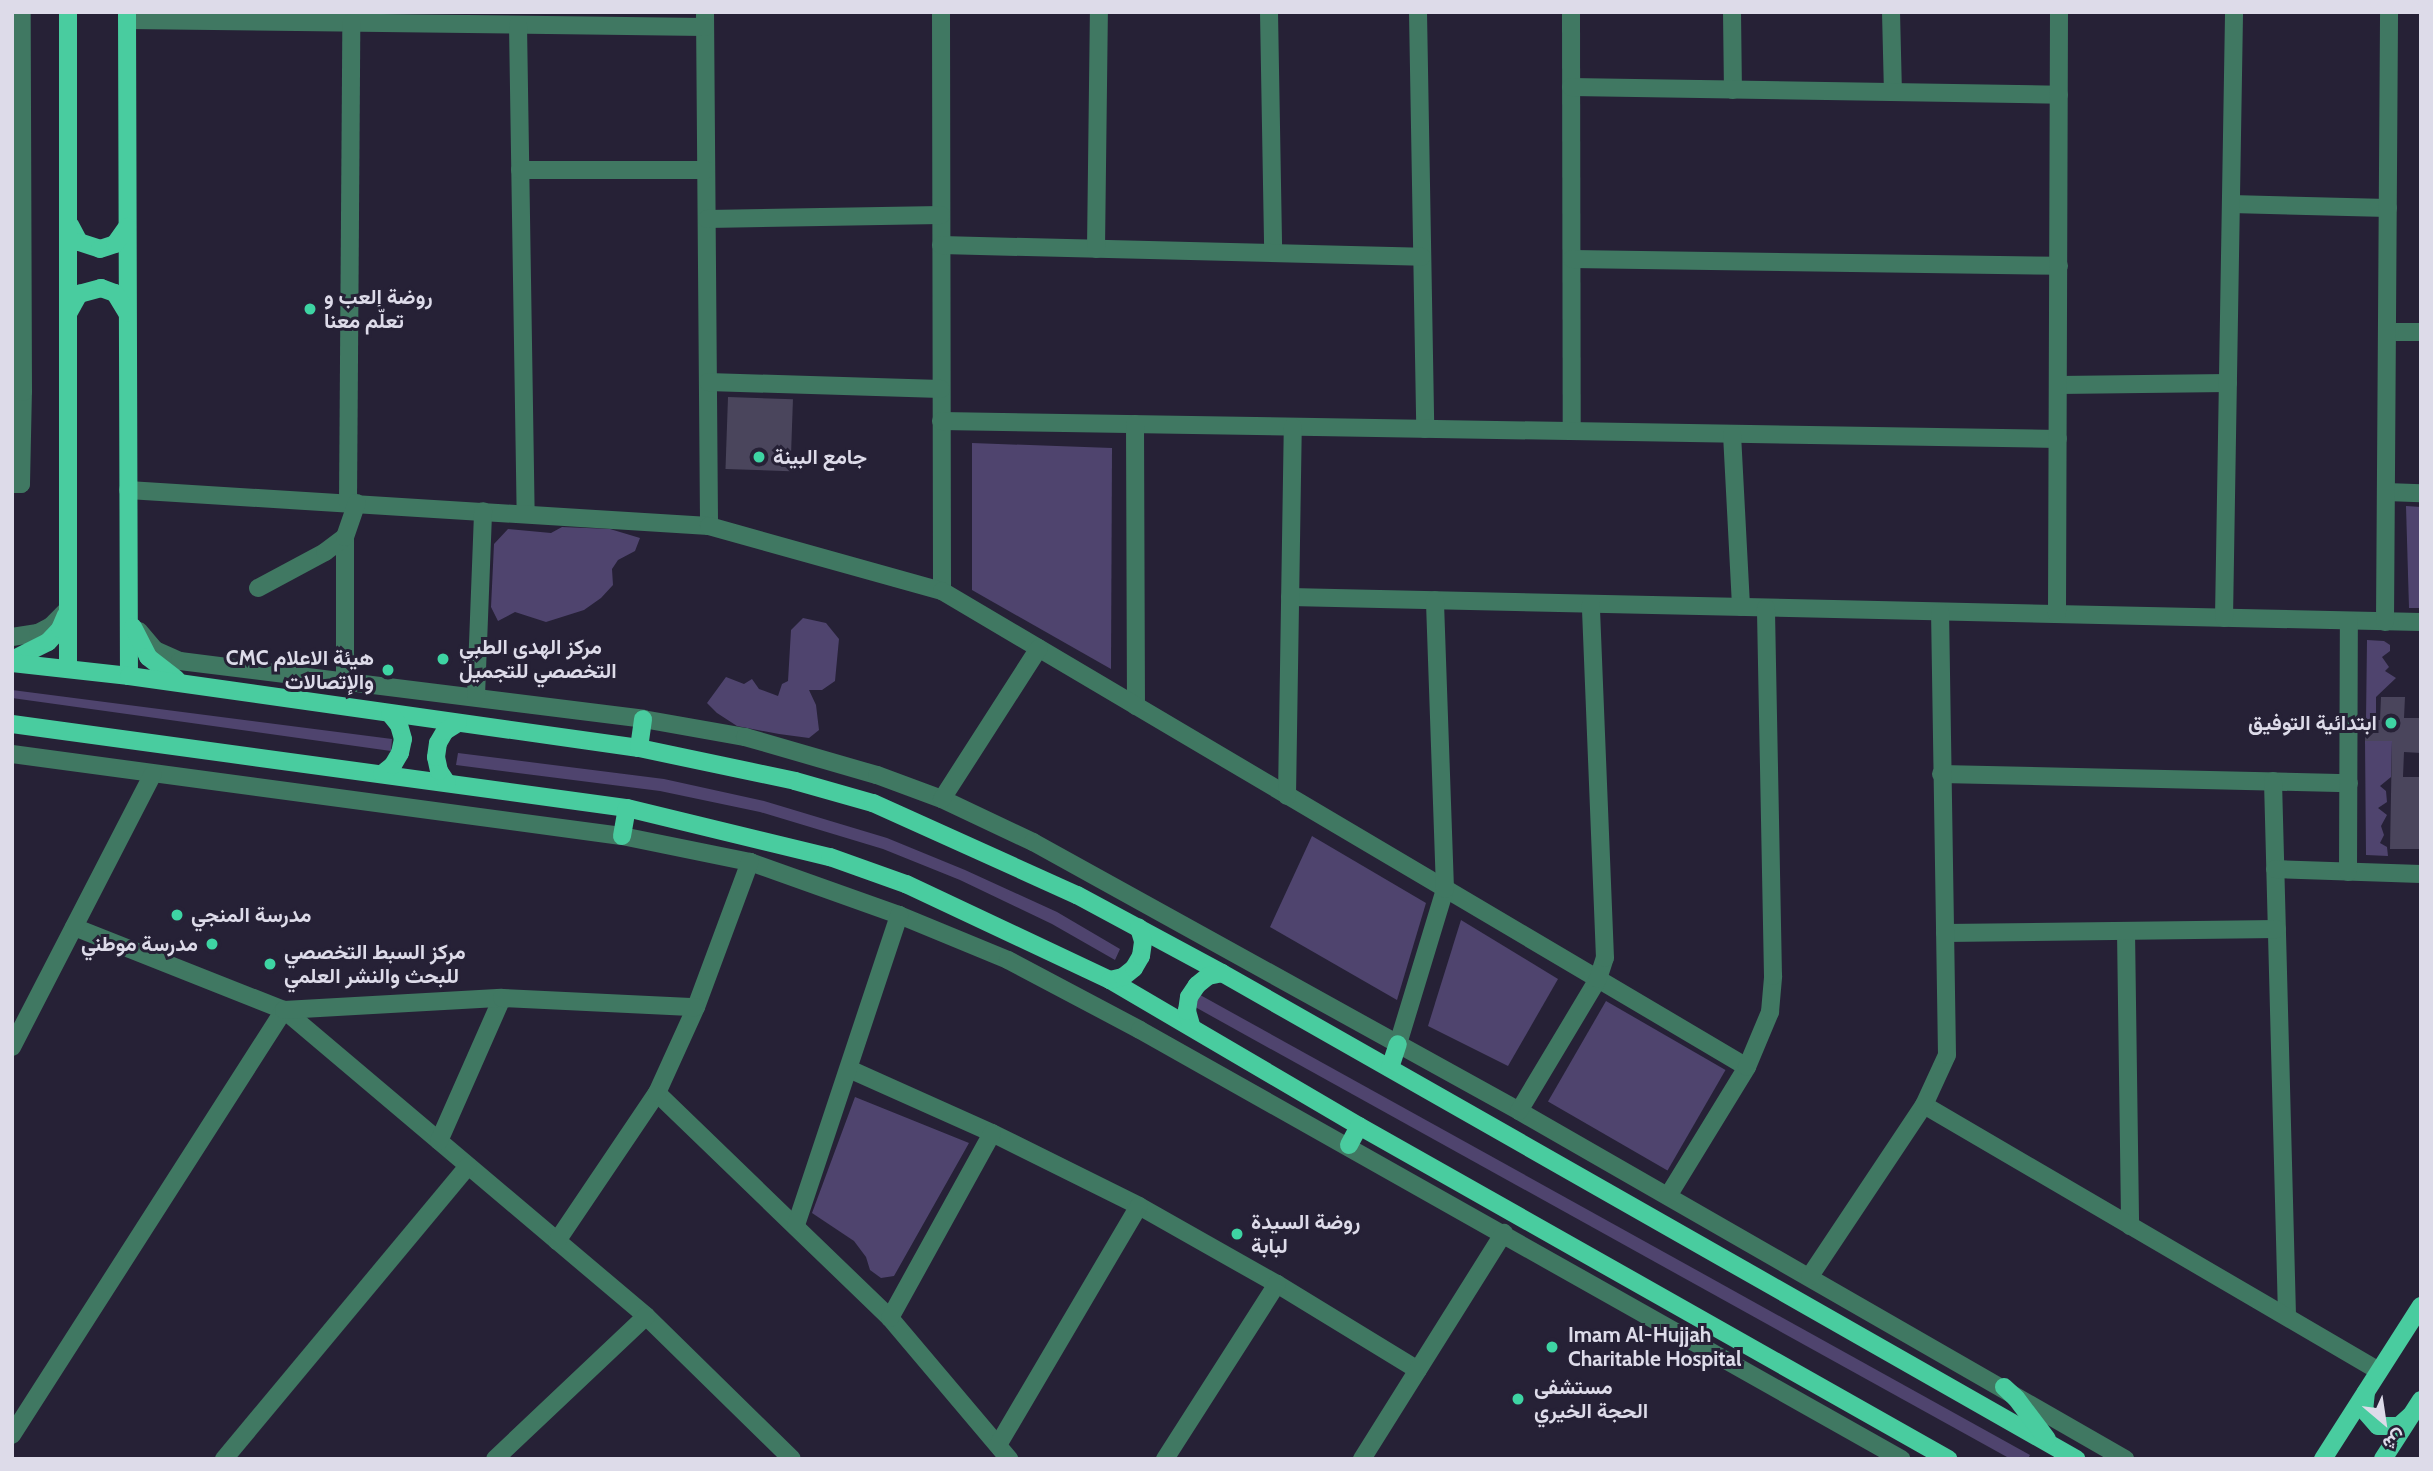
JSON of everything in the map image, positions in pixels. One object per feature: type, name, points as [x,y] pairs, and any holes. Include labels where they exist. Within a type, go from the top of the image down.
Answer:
[{"type":"main road","points":[[68,12],[68,669]]},
{"type":"main road","points":[[127,16],[129,676]]},
{"type":"main road","points":[[69,221],[74,236],[93,249],[115,244],[128,225]]},
{"type":"main road","points":[[68,315],[73,300],[93,288],[115,293],[127,313]]},
{"type":"main road","points":[[129,604],[136,638],[148,657],[164,673],[196,685]]},
{"type":"main road","points":[[12,662],[48,642],[60,629],[68,608]]},
{"type":"main road","points":[[12,662],[196,685],[639,748],[795,781],[873,803],[1065,889],[1222,973],[2070,1455]]},
{"type":"main road","points":[[382,774],[397,759],[402,739],[399,725],[390,714]]},
{"type":"main road","points":[[639,748],[643,719]]},
{"type":"main road","points":[[447,783],[439,771],[437,750],[446,731],[457,723]]},
{"type":"main road","points":[[12,724],[627,808],[830,857],[906,884],[1110,980],[1359,1126],[1948,1459]]},
{"type":"main road","points":[[622,836],[627,808]]},
{"type":"main road","points":[[1110,980],[1124,976],[1135,968],[1141,956],[1143,942],[1139,928]]},
{"type":"main road","points":[[1191,1026],[1187,1012],[1189,997],[1197,985],[1208,976],[1222,973]]},
{"type":"main road","points":[[1390,1068],[1398,1044]]},
{"type":"main road","points":[[1349,1145],[1359,1126]]},
{"type":"main road","points":[[2323,1459],[2421,1306]]},
{"type":"main road","points":[[2004,1387],[2016,1398],[2042,1433],[2070,1455]]},
{"type":"main road","points":[[2367,1389],[2363,1403],[2372,1422],[2392,1428],[2410,1416]]},
{"type":"main road","points":[[2383,1459],[2421,1401]]},
{"type":"street","points":[[12,484],[21,484],[18,391],[17,46],[23,12]]},
{"type":"street","points":[[941,12],[942,591]]},
{"type":"street","points":[[1096,249],[1099,12]]},
{"type":"street","points":[[1269,12],[1273,253]]},
{"type":"street","points":[[1418,12],[1425,429]]},
{"type":"street","points":[[1571,12],[1573,431]]},
{"type":"street","points":[[1732,12],[1733,90]]},
{"type":"street","points":[[1891,12],[1893,92]]},
{"type":"street","points":[[2057,614],[2059,12]]},
{"type":"street","points":[[2224,618],[2234,12]]},
{"type":"street","points":[[2385,622],[2389,12]]},
{"type":"street","points":[[127,16],[518,25],[705,20],[709,526]]},
{"type":"street","points":[[345,680],[345,537],[352,503],[351,23]]},
{"type":"street","points":[[518,25],[526,514]]},
{"type":"street","points":[[1571,87],[2059,95]]},
{"type":"street","points":[[520,170],[706,170]]},
{"type":"street","points":[[2231,204],[2388,208]]},
{"type":"street","points":[[707,219],[941,215]]},
{"type":"street","points":[[941,245],[1422,257]]},
{"type":"street","points":[[1572,259],[2059,266]]},
{"type":"street","points":[[2387,332],[2421,332]]},
{"type":"street","points":[[708,382],[942,389]]},
{"type":"street","points":[[2058,385],[2228,383]]},
{"type":"street","points":[[941,421],[2058,439]]},
{"type":"street","points":[[1135,424],[1136,706]]},
{"type":"street","points":[[1287,796],[1293,427]]},
{"type":"street","points":[[1732,434],[1741,607]]},
{"type":"street","points":[[128,490],[709,526],[942,591],[1746,1067]]},
{"type":"street","points":[[2386,492],[2421,492]]},
{"type":"street","points":[[476,696],[483,511]]},
{"type":"street","points":[[258,588],[325,552],[345,537]]},
{"type":"street","points":[[1290,597],[2421,622]]},
{"type":"street","points":[[1398,1044],[1445,889],[1435,600]]},
{"type":"street","points":[[129,604],[145,640],[166,656],[180,661],[476,696],[643,719],[745,737],[877,775],[942,799],[1033,842],[1519,1111],[2004,1387],[2125,1459]]},
{"type":"street","points":[[1519,1111],[1597,979],[1606,946],[1591,604]]},
{"type":"street","points":[[12,637],[38,633],[51,626],[68,608]]},
{"type":"street","points":[[1668,1195],[1746,1067],[1766,1028],[1773,994],[1766,608]]},
{"type":"street","points":[[1810,1276],[1924,1105],[1943,1067],[1948,1044],[1940,612]]},
{"type":"street","points":[[2348,872],[2349,621]]},
{"type":"street","points":[[942,799],[1039,648]]},
{"type":"street","points":[[12,754],[622,836],[750,862],[899,915],[1008,960],[1349,1145],[1901,1459]]},
{"type":"street","points":[[12,1047],[153,774]]},
{"type":"street","points":[[1941,774],[2349,783]]},
{"type":"street","points":[[2273,781],[2287,1317]]},
{"type":"street","points":[[557,1241],[657,1093],[696,1007],[750,862]]},
{"type":"street","points":[[2275,869],[2421,874]]},
{"type":"street","points":[[796,1225],[899,915]]},
{"type":"street","points":[[74,927],[284,1010],[646,1316],[793,1459]]},
{"type":"street","points":[[1945,933],[2277,929]]},
{"type":"street","points":[[2126,931],[2130,1226]]},
{"type":"street","points":[[284,1010],[502,998],[696,1007]]},
{"type":"street","points":[[439,1141],[502,998]]},
{"type":"street","points":[[12,1435],[284,1010]]},
{"type":"street","points":[[849,1069],[992,1133],[1139,1206],[1277,1284],[1418,1370]]},
{"type":"street","points":[[657,1093],[890,1318],[1003,1452],[1139,1206]]},
{"type":"street","points":[[1924,1105],[2379,1371]]},
{"type":"street","points":[[890,1318],[992,1133]]},
{"type":"street","points":[[224,1459],[468,1166]]},
{"type":"street","points":[[1362,1459],[1504,1233]]},
{"type":"street","points":[[1165,1459],[1277,1284]]},
{"type":"street","points":[[495,1459],[646,1316]]},
{"type":"shaded area","points":[[972,443],[1112,448],[1111,669],[972,590]]},
{"type":"shaded area","points":[[2406,506],[2421,507],[2421,608],[2409,608]]},
{"type":"shaded area","points":[[562,527],[610,529],[640,538],[635,551],[618,560],[612,569],[613,585],[584,610],[546,622],[515,612],[498,621],[491,607],[494,544],[508,529],[551,533]]},
{"type":"shaded area","points":[[803,618],[826,623],[839,639],[835,681],[822,690],[809,690],[816,705],[819,730],[809,738],[737,726],[707,703],[726,677],[744,684],[752,679],[759,689],[778,696],[782,684],[788,681],[791,630]]},
{"type":"shaded area","points":[[2367,640],[2384,641],[2390,645],[2390,651],[2382,657],[2389,667],[2385,671],[2396,678],[2376,697],[2376,717],[2366,720]]},
{"type":"shaded area","points":[[12,690],[392,739],[391,751],[12,698]]},
{"type":"shaded area","points":[[2365,741],[2392,741],[2391,777],[2380,786],[2386,791],[2387,802],[2378,808],[2387,815],[2381,826],[2384,835],[2380,843],[2387,847],[2388,856],[2366,855]]},
{"type":"shaded area","points":[[458,753],[664,779],[764,801],[887,838],[965,870],[1057,912],[1120,949],[1115,960],[1052,924],[960,880],[883,849],[760,812],[660,791],[456,765]]},
{"type":"shaded area","points":[[1312,836],[1426,903],[1397,1000],[1270,927]]},
{"type":"shaded area","points":[[1461,920],[1558,979],[1508,1066],[1428,1026]]},
{"type":"shaded area","points":[[1193,991],[2030,1455],[2028,1459],[2010,1459],[1187,1002]]},
{"type":"shaded area","points":[[1606,1001],[1726,1070],[1668,1170],[1548,1101]]},
{"type":"shaded area","points":[[855,1097],[969,1143],[894,1276],[881,1278],[870,1270],[866,1257],[854,1241],[812,1213]]},
{"type":"building","points":[[728,397],[793,399],[790,471],[725,469]]},
{"type":"building","points":[[2381,697],[2405,697],[2404,718],[2421,718],[2421,753],[2404,752],[2403,777],[2421,777],[2421,849],[2390,849],[2392,741],[2365,741],[2366,720],[2380,720]]},
{"type":"place","name":"روضة إلعب و تعلّم معنا","points":[[310,309]]},
{"type":"place","name":"جامع البينة","points":[[759,457]]},
{"type":"place","name":"مركز الهدى الطبي التخصصي للتجميل","points":[[443,659]]},
{"type":"place","name":"CMC هيئة الاعلام والإتصالات","points":[[388,670]]},
{"type":"place","name":"ابتدائية التوفيق","points":[[2391,723]]},
{"type":"place","name":"مدرسة المنجي","points":[[177,915]]},
{"type":"place","name":"مدرسة موطني","points":[[212,944]]},
{"type":"place","name":"مركز السبط التخصصي للبحث والنشر العلمي","points":[[270,964]]},
{"type":"place","name":"روضة السيدة لبابة","points":[[1237,1234]]},
{"type":"place","name":"Imam Al-Hujjah Charitable Hospital","points":[[1552,1347]]},
{"type":"place","name":"مستشفى الحجة الخيري","points":[[1518,1399]]}]
